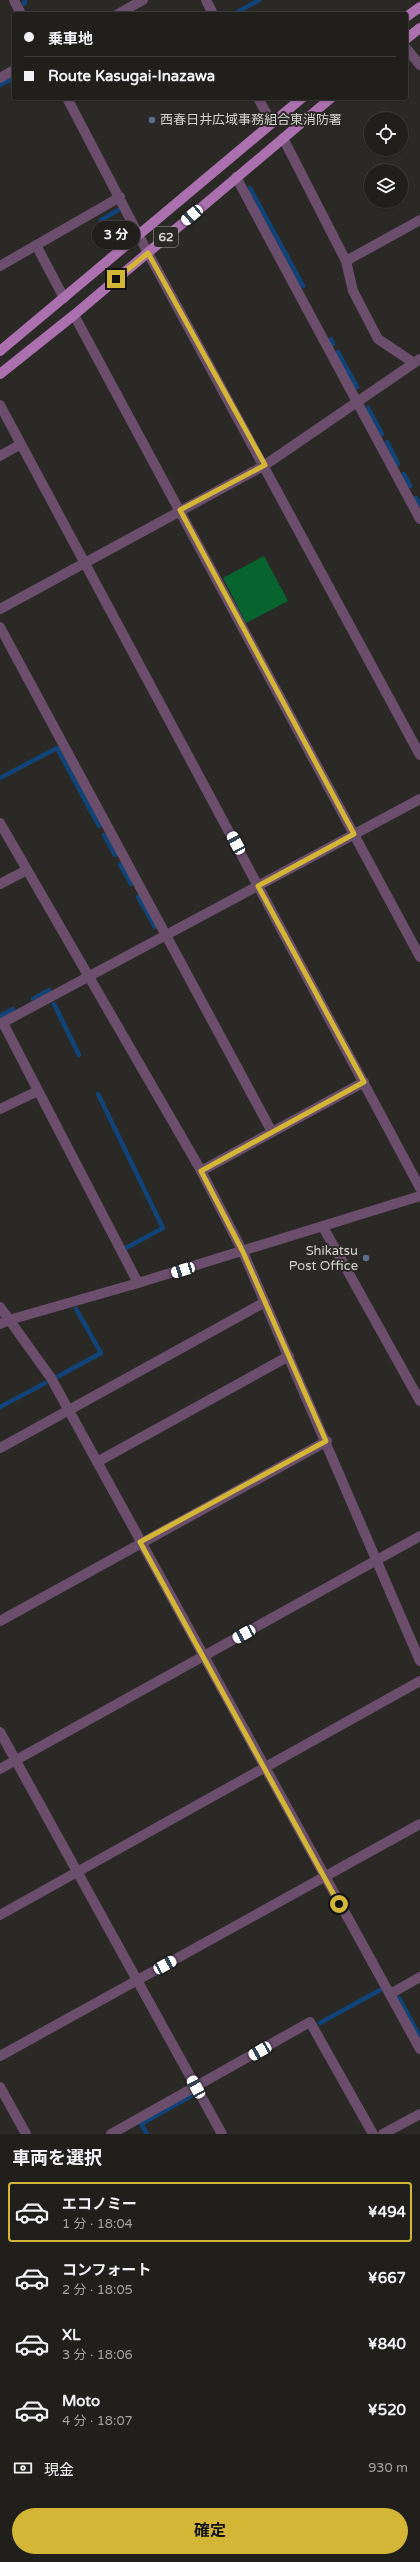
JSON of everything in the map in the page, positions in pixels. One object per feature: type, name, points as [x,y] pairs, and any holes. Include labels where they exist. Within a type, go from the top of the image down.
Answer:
[{"type":"main road","points":[[408,16],[420,7]]},
{"type":"main road","points":[[408,37],[420,28]]},
{"type":"main road","name":"62","points":[[0,351],[140,235],[271,122],[299,100]]},
{"type":"main road","name":"62","points":[[0,374],[74,315],[329,100]]},
{"type":"street","points":[[14,0],[20,12]]},
{"type":"street","points":[[122,12],[144,0]]},
{"type":"street","points":[[206,0],[212,12]]},
{"type":"street","points":[[408,50],[420,65]]},
{"type":"street","points":[[0,78],[12,71]]},
{"type":"street","points":[[68,100],[140,235],[148,253],[265,465],[420,755]]},
{"type":"street","points":[[259,100],[271,122]]},
{"type":"street","points":[[0,608],[265,465],[417,361],[378,339],[354,291],[346,261],[283,138]]},
{"type":"street","points":[[236,177],[420,519]]},
{"type":"street","points":[[0,266],[120,197]]},
{"type":"street","points":[[346,261],[420,220]]},
{"type":"street","points":[[36,245],[64,298]]},
{"type":"street","points":[[74,315],[420,957]]},
{"type":"street","points":[[0,406],[420,1188]]},
{"type":"street","points":[[0,456],[21,444]]},
{"type":"street","points":[[0,627],[272,1132]]},
{"type":"street","points":[[138,1283],[2,1023],[420,799]]},
{"type":"street","points":[[0,823],[201,1171],[243,1252],[420,1661]]},
{"type":"street","points":[[0,884],[27,870]]},
{"type":"street","points":[[201,1171],[364,1082]]},
{"type":"street","points":[[0,1109],[38,1091]]},
{"type":"street","points":[[4,1322],[243,1252],[420,1196]]},
{"type":"street","points":[[323,1227],[420,1401]]},
{"type":"street","points":[[0,1448],[265,1302]]},
{"type":"street","points":[[0,1306],[4,1322],[51,1378],[420,2049]]},
{"type":"street","points":[[96,1462],[289,1356]]},
{"type":"street","points":[[0,1621],[140,1542],[326,1441]]},
{"type":"street","points":[[0,1769],[420,1536]]},
{"type":"street","points":[[0,1915],[420,1681]]},
{"type":"street","points":[[0,1732],[222,2134]]},
{"type":"street","points":[[0,2056],[325,1878],[420,1824]]},
{"type":"street","points":[[390,1994],[420,1977]]},
{"type":"street","points":[[111,2134],[310,2022],[373,2134]]},
{"type":"street","points":[[0,2087],[26,2134]]},
{"type":"street","points":[[383,2134],[420,2114]]},
{"type":"green space","points":[[264,556],[288,601],[246,623],[223,578]]},
{"type":"waterway","points":[[24,4],[25,0]]},
{"type":"waterway","points":[[238,12],[259,0]]},
{"type":"waterway","points":[[0,85],[10,80]]},
{"type":"waterway","points":[[250,188],[303,286]]},
{"type":"waterway","points":[[101,220],[120,209]]},
{"type":"waterway","points":[[331,339],[333,344]]},
{"type":"waterway","points":[[338,352],[357,387]]},
{"type":"waterway","points":[[368,408],[382,434]]},
{"type":"waterway","points":[[387,442],[398,464]]},
{"type":"waterway","points":[[404,474],[410,486]]},
{"type":"waterway","points":[[416,498],[420,505]]},
{"type":"waterway","points":[[0,778],[57,748],[99,826]]},
{"type":"waterway","points":[[104,835],[115,855]]},
{"type":"waterway","points":[[120,864],[131,884]]},
{"type":"waterway","points":[[138,897],[155,927]]},
{"type":"waterway","points":[[33,999],[49,990]]},
{"type":"waterway","points":[[54,1004],[79,1055]]},
{"type":"waterway","points":[[0,1016],[13,1009]]},
{"type":"waterway","points":[[98,1094],[163,1228],[126,1248]]},
{"type":"waterway","points":[[57,1377],[101,1353],[76,1309]]},
{"type":"waterway","points":[[0,1407],[45,1383]]},
{"type":"waterway","points":[[320,2023],[380,1990]]},
{"type":"waterway","points":[[399,1998],[420,2037]]},
{"type":"waterway","points":[[147,2134],[141,2124],[191,2096]]},
{"type":"place","name":"西春日井広域事務組合東消防署","points":[[152,120]]},
{"type":"place","name":"Shikatsu Post Office","points":[[366,1258]]},
{"type":"route","points":[[116,279],[148,253],[265,465],[180,510],[354,834],[258,886],[364,1082],[201,1171],[243,1252],[326,1441],[140,1542],[339,1904]]}]
